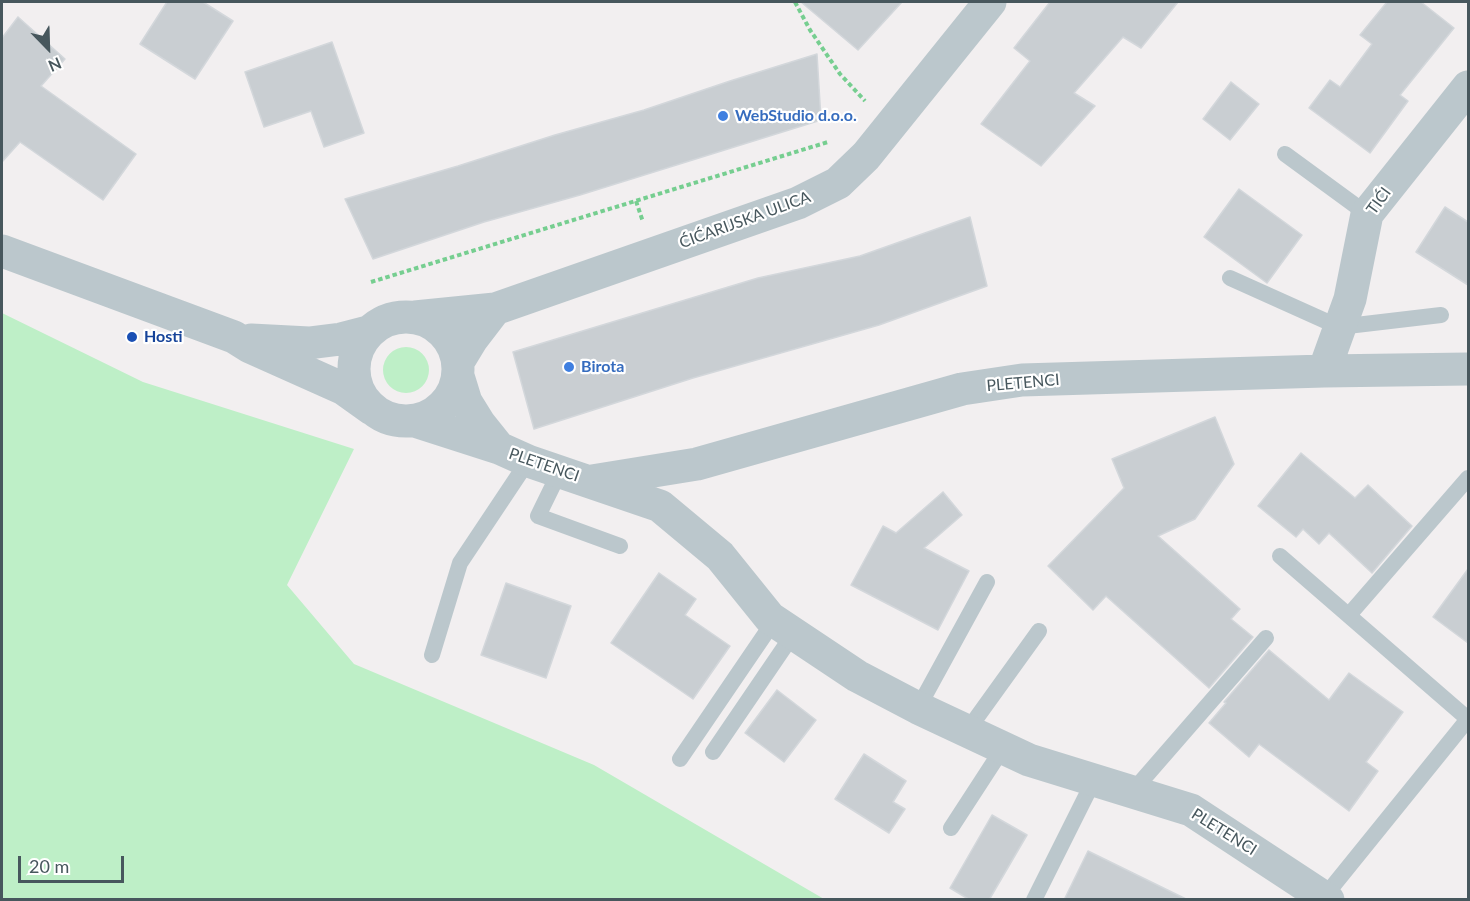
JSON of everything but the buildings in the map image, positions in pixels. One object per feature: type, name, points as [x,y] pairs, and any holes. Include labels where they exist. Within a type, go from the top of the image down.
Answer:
[{"type":"street","name":"ĆIĆARIJSKA ULICA","points":[[415,317],[495,309],[798,203],[838,183],[866,156],[990,2]]},
{"type":"street","name":"TIĆI","points":[[1324,371],[1350,299],[1367,214],[1468,87]]},
{"type":"street","points":[[2,251],[234,337],[251,340],[309,343],[341,339],[368,332],[382,322],[398,317],[415,317],[431,322],[444,333],[454,346],[458,369]]},
{"type":"street","points":[[234,337],[250,347],[344,389],[385,417],[400,421],[415,420],[431,415],[444,405],[453,391],[458,369],[472,339],[495,309]]},
{"type":"street","points":[[368,332],[359,346],[354,363],[355,380],[361,396],[372,409]]},
{"type":"street","name":"PLETENCI","points":[[458,369],[466,402],[499,448]]},
{"type":"street","name":"PLETENCI","points":[[575,476],[697,464],[962,388],[1022,380],[1468,369]]},
{"type":"street","name":"PLETENCI","points":[[415,420],[660,506],[720,556],[770,618],[857,676],[918,708],[1029,760],[1191,810],[1314,895]]},
{"type":"lane","points":[[1284,154],[1367,214]]},
{"type":"lane","points":[[1230,278],[1339,327],[1441,315]]},
{"type":"lane","points":[[432,655],[460,563],[528,461]]},
{"type":"lane","points":[[575,476],[537,516],[620,546]]},
{"type":"lane","points":[[1349,615],[1468,478]]},
{"type":"lane","points":[[1280,556],[1468,719],[1314,895]]},
{"type":"lane","points":[[918,708],[987,582]]},
{"type":"lane","points":[[713,752],[784,627]]},
{"type":"lane","points":[[680,759],[784,627]]},
{"type":"lane","points":[[967,731],[1039,631]]},
{"type":"lane","points":[[1132,792],[1266,638]]},
{"type":"lane","points":[[951,828],[1003,748]]},
{"type":"lane","points":[[1034,900],[1094,780]]},
{"type":"path","points":[[795,2],[810,30],[840,74],[872,109]]},
{"type":"path","points":[[371,282],[837,139]]},
{"type":"path","points":[[636,201],[644,227]]},
{"type":"green space","points":[[2,313],[143,382],[354,449],[287,585],[354,664],[594,765],[824,899],[2,899]]},
{"type":"green space","points":[[406,347],[422,354],[429,370],[422,386],[406,393],[390,386],[383,370],[390,354]]},
{"type":"place","name":"WebStudio d.o.o.","points":[[723,116]]},
{"type":"place","name":"Hosti","points":[[132,337]]},
{"type":"place","name":"Birota","points":[[569,367]]}]
